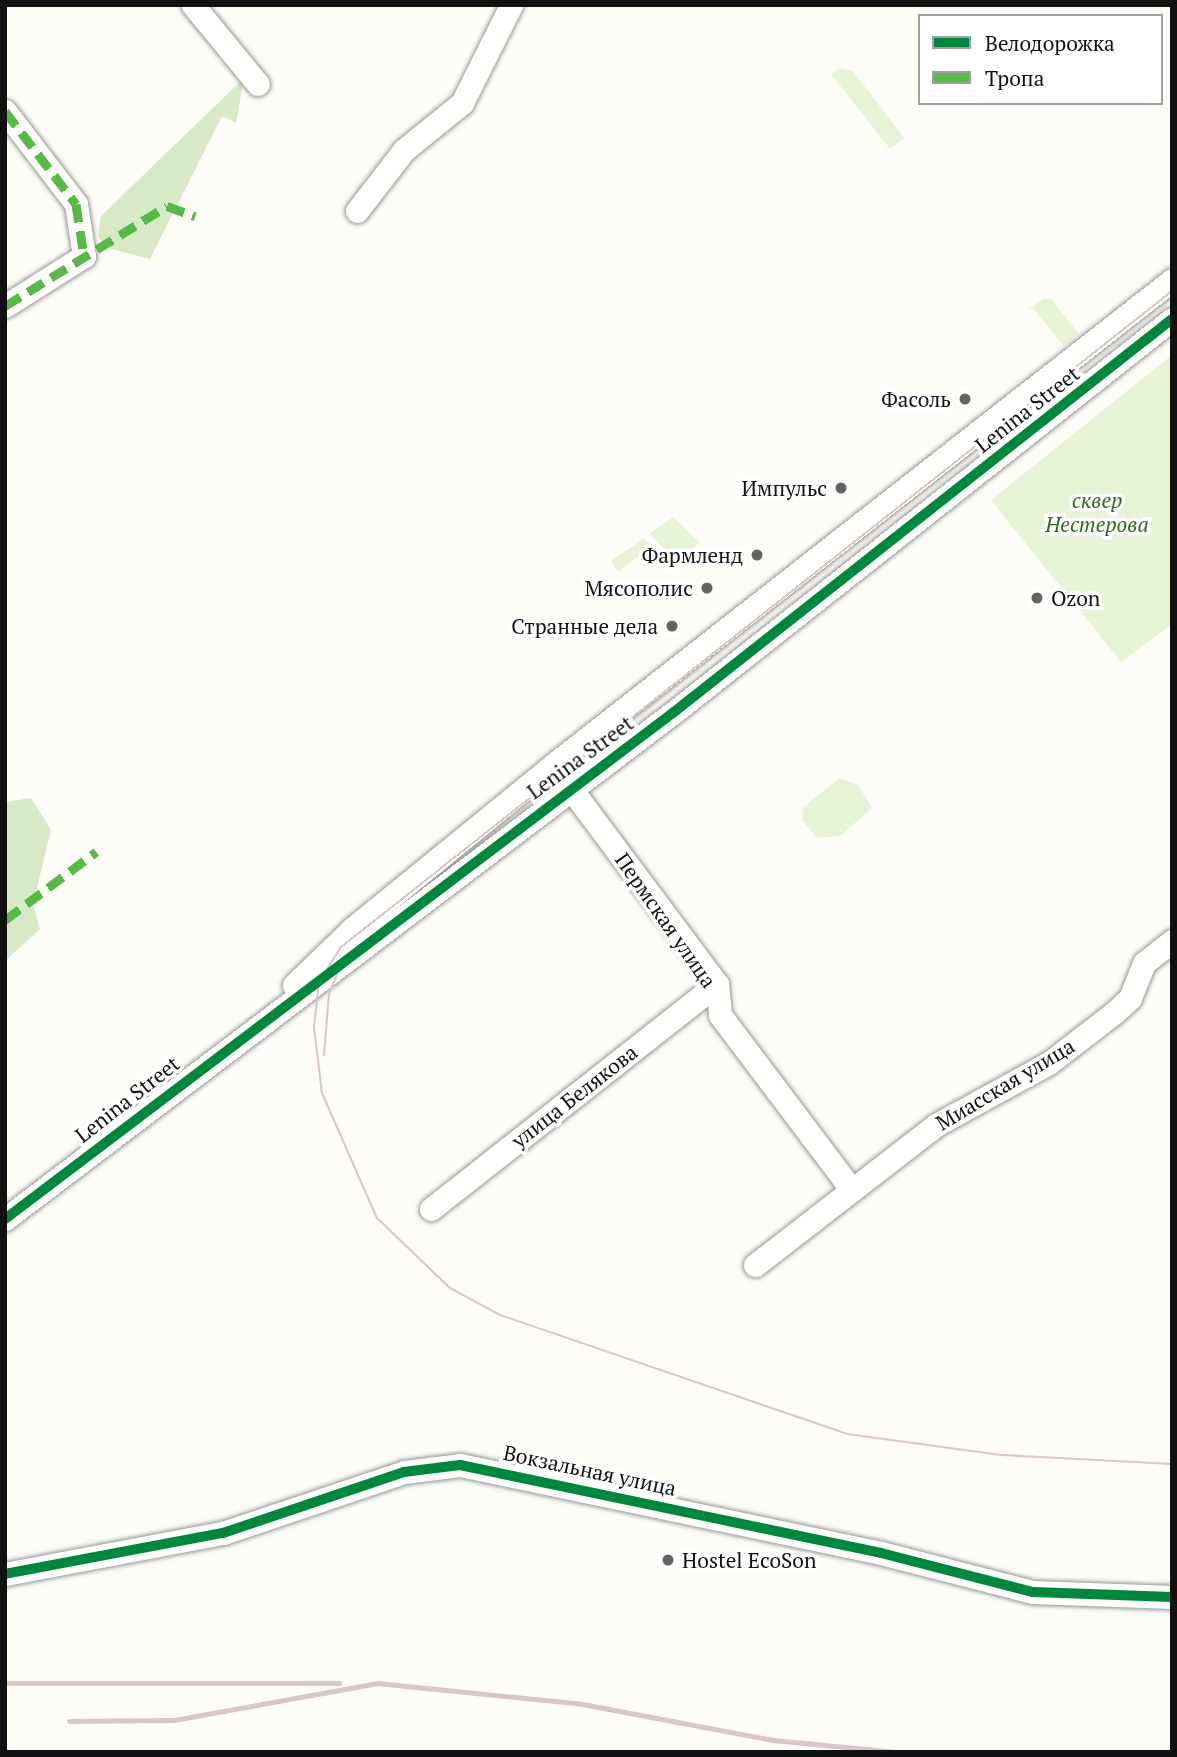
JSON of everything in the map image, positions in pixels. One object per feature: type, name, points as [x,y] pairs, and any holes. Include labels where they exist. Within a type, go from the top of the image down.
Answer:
[{"type":"street","points":[[193,5],[258,84]]},
{"type":"street","points":[[357,211],[404,149],[462,103],[511,5]]},
{"type":"street","points":[[5,111],[76,204],[84,256],[5,306]]},
{"type":"street","name":"Lenina Street","points":[[255,1024],[352,929],[558,761],[1172,280]]},
{"type":"street","name":"Lenina Street","points":[[5,1219],[255,1024],[305,993],[571,789],[1172,318]]},
{"type":"street","points":[[1095,341],[1115,364]]},
{"type":"street","name":"Пермская улица","points":[[571,789],[717,984],[720,1016],[852,1190]]},
{"type":"street","name":"Миасская улица","points":[[755,1265],[969,1102],[1049,1063],[1114,1013],[1130,998],[1144,963],[1172,941]]},
{"type":"street","name":"улица Белякова","points":[[431,1209],[717,984]]},
{"type":"street","name":"Вокзальная улица","points":[[5,1574],[223,1533],[404,1472],[460,1465],[826,1541],[1033,1592],[1172,1597]]},
{"type":"green space","points":[[839,68],[853,71],[904,138],[890,149],[831,74]]},
{"type":"green space","points":[[244,78],[236,123],[222,116],[150,259],[111,249],[98,237],[101,216]]},
{"type":"green space","points":[[1043,299],[1051,299],[1079,334],[1064,346],[1034,309],[1028,310]]},
{"type":"green space","name":"сквер Нестерова","points":[[1172,355],[1172,624],[1121,662],[991,500]]},
{"type":"green space","points":[[673,517],[700,543],[674,561],[650,533]]},
{"type":"green space","points":[[644,538],[660,557],[647,567],[638,556],[618,571],[611,561]]},
{"type":"green space","points":[[840,778],[858,785],[872,808],[840,836],[817,838],[802,820],[803,807]]},
{"type":"green space","points":[[31,798],[51,830],[33,904],[40,929],[5,961],[5,802]]},
{"type":"tram line","points":[[1172,291],[341,947],[319,982],[314,1027],[322,1093],[377,1218],[450,1288],[500,1315],[847,1434],[1002,1455],[1172,1464]]},
{"type":"tram line","points":[[324,1055],[329,994],[342,961]]},
{"type":"railway","points":[[5,1683],[339,1683]]},
{"type":"railway","points":[[69,1721],[174,1720],[377,1683],[582,1704],[773,1740],[896,1752]]},
{"type":"marked path","points":[[5,111],[76,204],[84,256]]},
{"type":"marked path","points":[[5,306],[167,206],[195,216]]},
{"type":"marked path","points":[[5,920],[96,852]]},
{"type":"cycle path","points":[[5,1219],[674,712],[1172,319]]},
{"type":"cycle path","points":[[5,1574],[223,1533],[404,1472],[460,1465],[881,1553],[1033,1592],[1172,1597]]},
{"type":"place","name":"Фасоль","points":[[965,399]]},
{"type":"place","name":"Импульс","points":[[841,488]]},
{"type":"place","name":"Фармленд","points":[[757,555]]},
{"type":"place","name":"Мясополис","points":[[707,588]]},
{"type":"place","name":"Ozon","points":[[1037,598]]},
{"type":"place","name":"Странные дела","points":[[672,626]]},
{"type":"place","name":"Hostel EcoSon","points":[[668,1560]]}]
